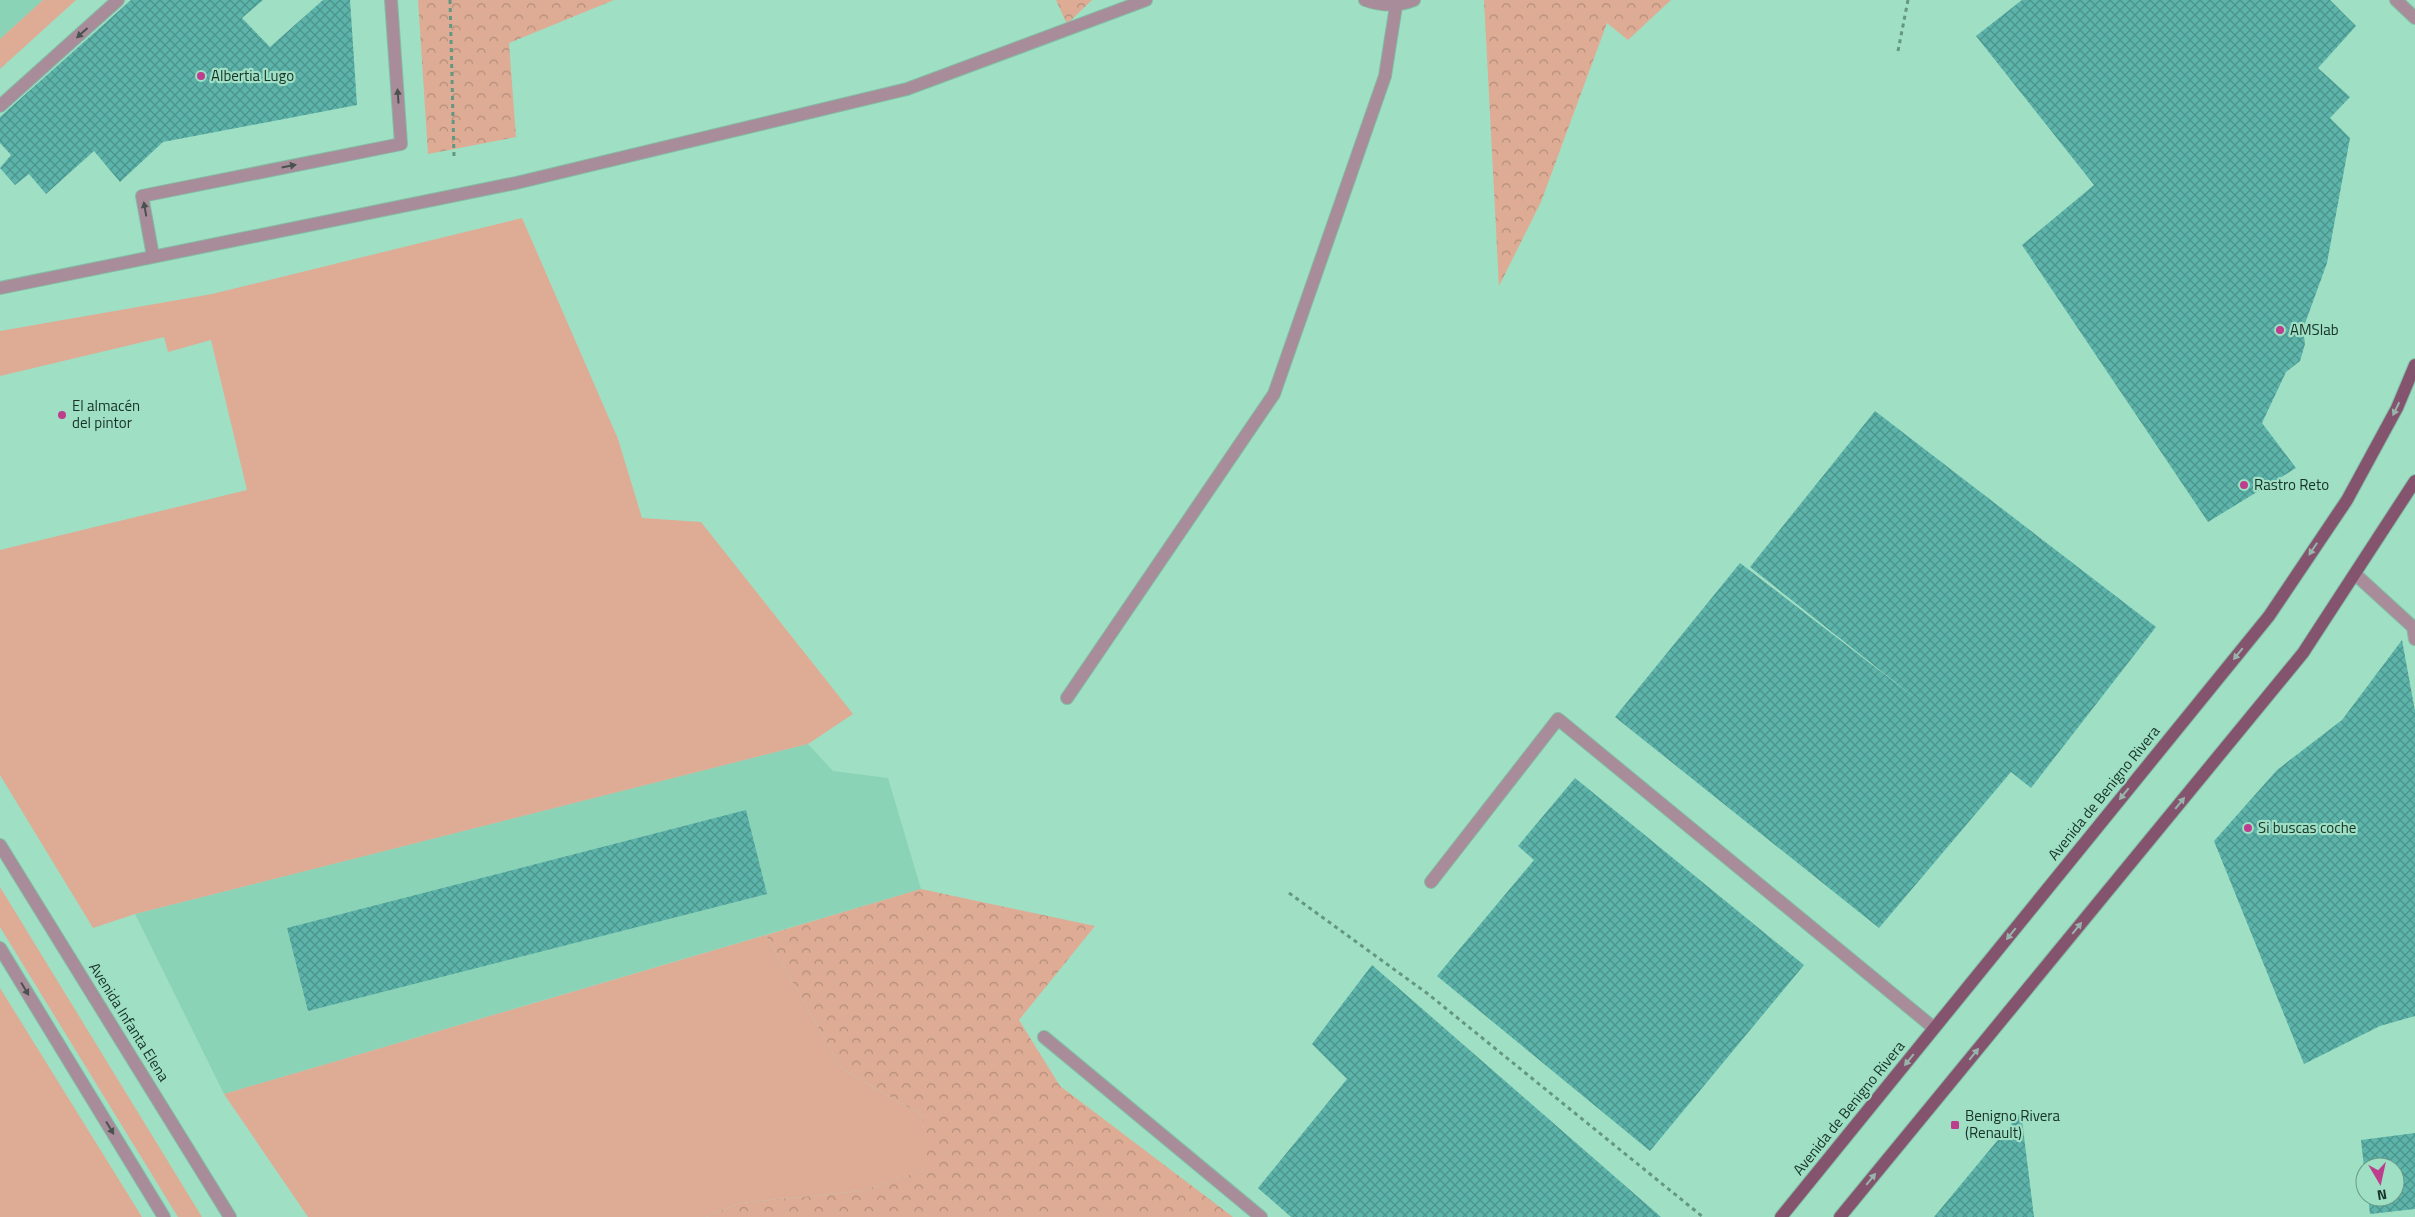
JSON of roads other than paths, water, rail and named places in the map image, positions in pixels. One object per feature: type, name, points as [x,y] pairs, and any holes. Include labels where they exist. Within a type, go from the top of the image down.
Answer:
[{"type":"main road","name":"Avenida de Benigno Rivera","points":[[1781,1217],[2268,616],[2347,500],[2397,408],[2415,365]]},
{"type":"main road","points":[[1840,1217],[2303,653],[2415,481]]},
{"type":"street","points":[[0,106],[118,0]]},
{"type":"street","points":[[153,256],[142,196],[401,144],[391,0]]},
{"type":"street","points":[[0,288],[516,183],[907,89],[1146,0]]},
{"type":"street","points":[[1365,0],[1380,5],[1396,6],[1414,0]]},
{"type":"street","points":[[2396,0],[2415,18]]},
{"type":"street","points":[[1067,698],[1274,394],[1385,76],[1396,6]]},
{"type":"street","points":[[2355,574],[2413,627],[2415,639]]},
{"type":"street","points":[[1431,882],[1558,719],[1934,1028]]},
{"type":"street","name":"Avenida Infanta Elena","points":[[0,845],[230,1217]]},
{"type":"street","points":[[0,948],[164,1217]]},
{"type":"street","points":[[1044,1037],[1261,1217]]},
{"type":"place","name":"Albertia Lugo","points":[[201,76]]},
{"type":"place","name":"AMSlab","points":[[2280,330]]},
{"type":"place","name":"El almacén del pintor","points":[[62,415]]},
{"type":"place","name":"Rastro Reto","points":[[2244,485]]},
{"type":"place","name":"Si buscas coche","points":[[2248,828]]},
{"type":"place","name":"Benigno Rivera (Renault)","points":[[1955,1125]]}]
